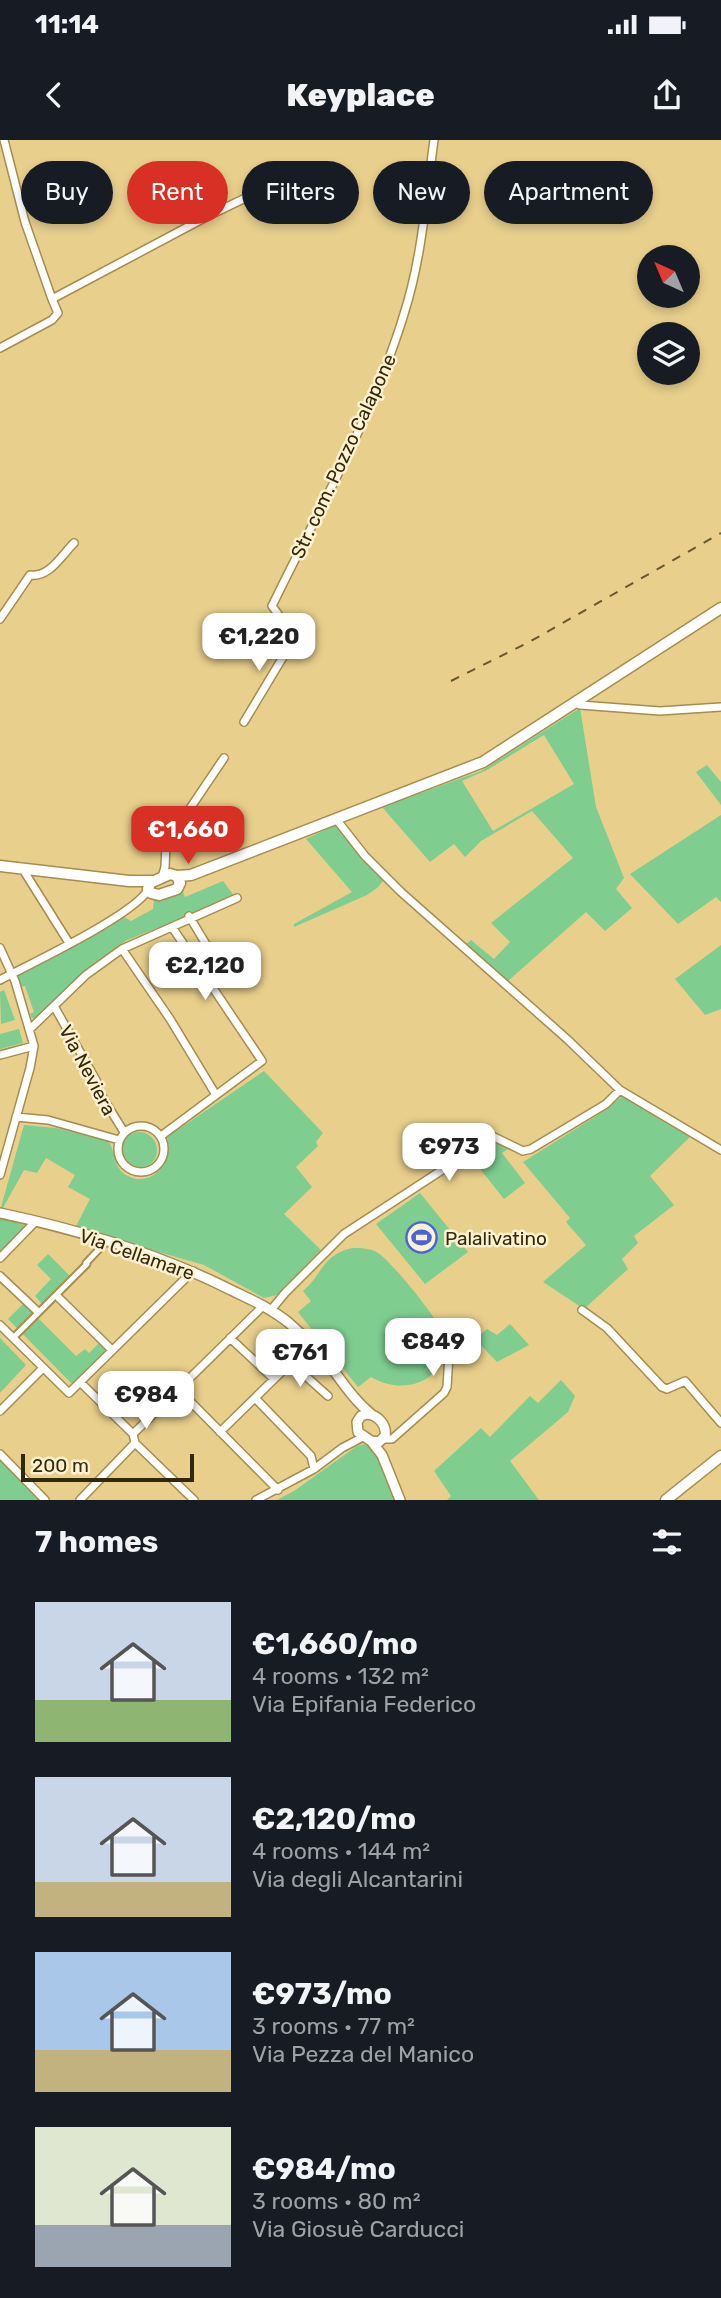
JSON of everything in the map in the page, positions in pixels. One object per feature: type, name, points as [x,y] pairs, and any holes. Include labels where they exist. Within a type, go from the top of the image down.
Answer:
[{"type":"main road","points":[[153,886],[224,862],[483,762],[721,608]]},
{"type":"main road","points":[[0,866],[129,881],[173,892],[177,879]]},
{"type":"main road","points":[[666,1500],[721,1456]]},
{"type":"street","points":[[0,348],[52,320],[58,313],[25,222],[4,140]]},
{"type":"street","name":"Str. com. Pozzo Calapone","points":[[244,722],[295,637],[272,606],[361,425],[388,362],[405,312],[419,252],[434,140]]},
{"type":"street","points":[[52,299],[242,199]]},
{"type":"street","points":[[0,620],[30,575],[40,576],[46,573],[74,543]]},
{"type":"street","points":[[576,703],[614,709],[660,711],[721,707]]},
{"type":"street","points":[[0,979],[122,912],[153,886],[165,856],[166,844],[224,758]]},
{"type":"street","points":[[336,819],[365,856],[401,892],[567,1039],[620,1090],[721,1150]]},
{"type":"street","points":[[165,856],[177,879]]},
{"type":"street","points":[[22,868],[69,943]]},
{"type":"street","points":[[30,1028],[86,975],[122,949],[237,898]]},
{"type":"street","points":[[189,917],[224,974]]},
{"type":"street","points":[[161,1136],[262,1061],[172,927]]},
{"type":"street","points":[[0,948],[16,983],[34,1046],[0,1175]]},
{"type":"street","points":[[122,949],[170,1019],[216,1095]]},
{"type":"street","name":"Via Neviera","points":[[54,1006],[124,1132]]},
{"type":"street","points":[[0,1055],[34,1046]]},
{"type":"street","points":[[133,1434],[230,1338],[285,1293],[344,1234],[456,1161],[462,1153],[486,1136],[490,1135],[523,1151],[531,1149],[606,1104],[620,1090]]},
{"type":"street","points":[[16,1117],[48,1120],[119,1140]]},
{"type":"street","points":[[136,1125],[144,1125],[161,1136],[164,1144],[162,1159],[157,1166],[143,1172],[128,1168],[122,1163],[117,1148],[124,1132],[136,1125]]},
{"type":"street","name":"Via Cellamare","points":[[0,1213],[36,1221],[165,1260],[267,1308],[311,1343],[355,1400],[383,1425],[385,1436],[382,1455]]},
{"type":"street","points":[[0,1258],[36,1221]]},
{"type":"street","points":[[13,1338],[106,1242]]},
{"type":"street","points":[[0,1325],[69,1393],[193,1271]]},
{"type":"street","points":[[0,1276],[37,1311]]},
{"type":"street","points":[[59,1298],[112,1350]]},
{"type":"street","points":[[582,1310],[607,1328],[662,1387],[667,1389],[685,1381],[721,1423]]},
{"type":"street","points":[[362,1431],[377,1442],[385,1436],[391,1439],[398,1434],[444,1393],[447,1387],[449,1355],[472,1335]]},
{"type":"street","points":[[230,1338],[274,1379]]},
{"type":"street","points":[[220,1432],[311,1343]]},
{"type":"street","points":[[292,1363],[328,1396]]},
{"type":"street","points":[[0,1410],[43,1368]]},
{"type":"street","points":[[80,1382],[133,1434],[135,1443],[194,1500]]},
{"type":"street","points":[[178,1389],[278,1490]]},
{"type":"street","points":[[255,1398],[311,1456],[314,1469]]},
{"type":"street","name":"Via Cellamare","points":[[355,1400],[362,1431],[382,1455],[400,1500]]},
{"type":"street","points":[[256,1500],[314,1469],[362,1431],[364,1415],[371,1414]]},
{"type":"street","points":[[80,1500],[135,1443]]},
{"type":"street","points":[[0,1454],[45,1500]]},
{"type":"green space","points":[[580,708],[596,807],[624,878],[616,889],[632,908],[605,931],[586,912],[507,982],[465,945],[471,940],[494,959],[510,942],[491,923],[573,858],[532,811],[481,841],[465,857],[454,844],[430,862],[382,807],[481,771]],"holes":[[[544,735],[574,784],[493,831],[462,781],[487,770]]]},
{"type":"green space","points":[[707,765],[721,782],[721,805],[696,772]]},
{"type":"green space","points":[[721,815],[721,902],[716,897],[678,924],[630,874]]},
{"type":"green space","points":[[338,824],[385,879],[367,895],[294,927],[294,924],[352,892],[306,839]]},
{"type":"green space","points":[[223,881],[235,897],[127,940],[79,976],[36,1019],[32,1018],[30,1014],[34,1012],[25,986],[20,987],[17,979],[20,972],[70,949],[124,917],[131,921],[153,909],[154,900],[174,895],[182,889],[185,897]]},
{"type":"green space","points":[[721,945],[721,1009],[705,1015],[675,979]]},
{"type":"green space","points":[[4,990],[15,1020],[1,1024],[0,992]]},
{"type":"green space","points":[[19,1029],[23,1043],[0,1049],[0,1034]]},
{"type":"green space","points":[[264,1071],[323,1133],[316,1142],[318,1146],[296,1167],[312,1187],[284,1214],[321,1250],[277,1295],[264,1298],[204,1265],[75,1228],[90,1199],[68,1187],[75,1175],[46,1158],[37,1173],[24,1170],[3,1208],[1,1207],[24,1125],[56,1128],[108,1141],[122,1172],[136,1179],[144,1179],[159,1171],[164,1164],[167,1137]]},
{"type":"green space","points":[[625,1094],[693,1134],[650,1176],[674,1205],[634,1236],[638,1243],[622,1259],[628,1269],[584,1309],[543,1282],[586,1245],[566,1222],[570,1218],[523,1162],[601,1113]]},
{"type":"green space","points":[[139,1132],[152,1137],[157,1150],[152,1163],[139,1168],[126,1163],[121,1150],[126,1137]]},
{"type":"green space","points":[[488,1139],[495,1139],[511,1147],[502,1153],[525,1183],[504,1199],[469,1155]]},
{"type":"green space","name":"Palalivatino","points":[[420,1193],[468,1252],[425,1284],[376,1224]]},
{"type":"green space","points":[[0,1218],[25,1225],[0,1253]]},
{"type":"green space","points":[[352,1248],[372,1250],[385,1258],[440,1327],[444,1350],[441,1363],[434,1373],[424,1380],[398,1385],[371,1377],[358,1387],[298,1312],[311,1301],[303,1291],[329,1260]]},
{"type":"green space","points":[[48,1254],[75,1281],[38,1318],[76,1356],[85,1349],[89,1353],[99,1343],[106,1350],[72,1384],[8,1319],[24,1303],[35,1314],[43,1305],[35,1296],[51,1279],[37,1265]]},
{"type":"green space","points":[[510,1324],[529,1345],[497,1362],[475,1339],[487,1329],[497,1335]]},
{"type":"green space","points":[[0,1338],[26,1365],[0,1393]]},
{"type":"green space","points":[[561,1380],[575,1396],[568,1412],[510,1461],[539,1500],[447,1500],[451,1496],[434,1471],[481,1428],[490,1437],[530,1396],[538,1403]]},
{"type":"green space","points":[[365,1444],[375,1452],[396,1500],[277,1500],[357,1446]]},
{"type":"green space","points":[[0,1459],[40,1500],[0,1500]]},
{"type":"railway","points":[[451,681],[531,641],[721,533]]},
{"type":"place","name":"Palalivatino","points":[[422,1238]]}]
